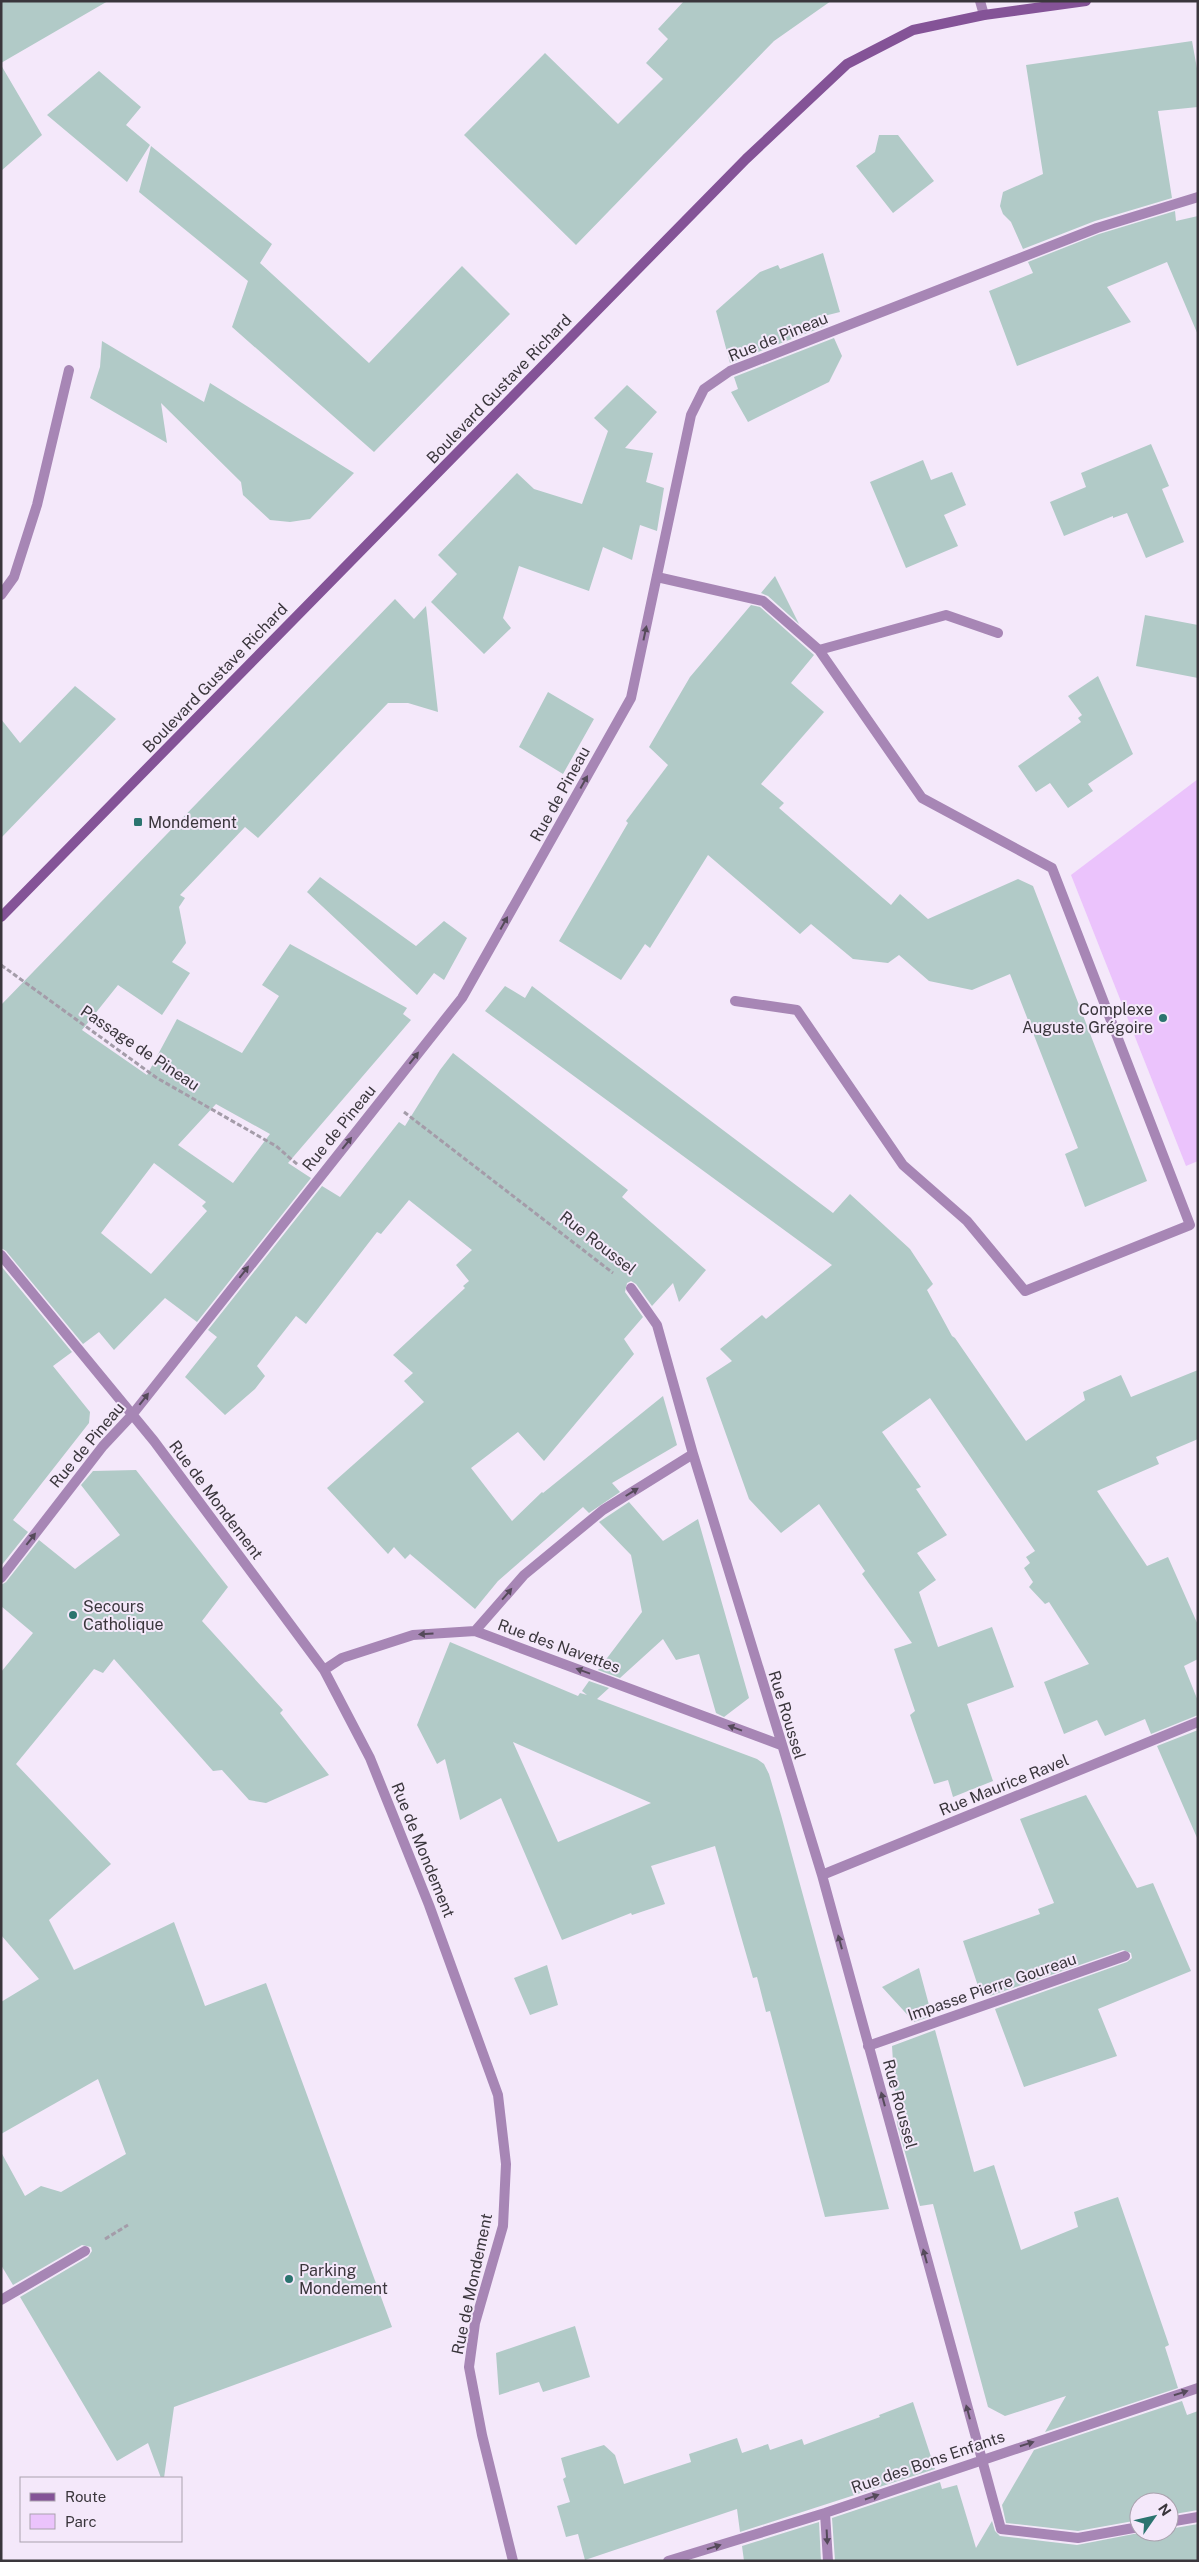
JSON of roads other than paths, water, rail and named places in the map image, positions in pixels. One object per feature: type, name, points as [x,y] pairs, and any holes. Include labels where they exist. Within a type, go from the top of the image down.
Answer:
[{"type":"street","points":[[980,1],[984,16]]},
{"type":"street","name":"Boulevard Gustave Richard","points":[[1,917],[746,158],[847,64],[913,30],[984,16],[1086,1]]},
{"type":"street","name":"Rue de Pineau","points":[[1,1578],[103,1446],[132,1415],[462,998],[631,698],[692,414],[704,389],[739,367],[1098,228],[1198,197]]},
{"type":"street","points":[[1,594],[14,577],[37,505],[69,370]]},
{"type":"street","points":[[657,577],[763,601],[819,650],[922,798],[1052,868],[1190,1225],[1025,1291],[967,1221],[903,1165],[798,1010],[735,1001]]},
{"type":"street","points":[[819,650],[946,615],[998,633]]},
{"type":"street","name":"Rue de Mondement","points":[[1,1255],[154,1441],[324,1670],[370,1758],[429,1905],[498,2094],[506,2164],[503,2226],[475,2323],[469,2367],[482,2436],[512,2561]]},
{"type":"street","name":"Rue Roussel","points":[[631,1288],[657,1325],[693,1454],[822,1875],[981,2460],[1002,2529],[1078,2538],[1129,2529]]},
{"type":"street","points":[[475,1631],[524,1575],[603,1510],[693,1454]]},
{"type":"street","name":"Rue des Navettes","points":[[324,1670],[342,1658],[413,1635],[475,1631],[781,1745]]},
{"type":"street","name":"Rue Maurice Ravel","points":[[822,1875],[1198,1722]]},
{"type":"street","name":"Impasse Pierre Goureau","points":[[868,2046],[1125,1956]]},
{"type":"street","points":[[1,2300],[85,2251]]},
{"type":"street","name":"Rue des Bons Enfants","points":[[668,2561],[825,2512],[1198,2388]]},
{"type":"street","points":[[825,2512],[828,2561]]},
{"type":"street","points":[[1179,2520],[1198,2517]]},
{"type":"place","name":"Mondement","points":[[138,822]]},
{"type":"place","name":"Complexe Auguste Grégoire","points":[[1163,1018]]},
{"type":"place","name":"Secours Catholique","points":[[73,1615]]},
{"type":"place","name":"Parking Mondement","points":[[289,2279]]}]
